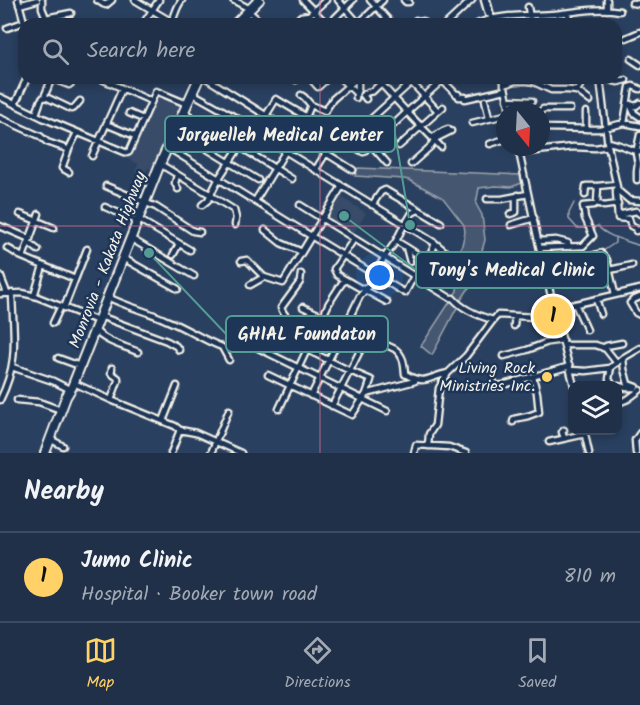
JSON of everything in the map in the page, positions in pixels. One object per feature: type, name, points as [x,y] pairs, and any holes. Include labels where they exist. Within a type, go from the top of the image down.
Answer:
[{"type":"highway","points":[[241,18],[260,0]]},
{"type":"highway","name":"Monrovia - Kakata Highway","points":[[45,453],[144,202],[196,84]]},
{"type":"street","points":[[23,18],[19,3],[41,0],[46,18],[71,13]]},
{"type":"street","points":[[97,0],[106,5],[112,0]]},
{"type":"street","points":[[135,0],[164,18]]},
{"type":"street","points":[[147,18],[159,0]]},
{"type":"street","points":[[174,18],[182,0]]},
{"type":"street","points":[[233,0],[250,9],[258,18]]},
{"type":"street","points":[[303,0],[321,18]]},
{"type":"street","points":[[298,18],[309,15],[326,0]]},
{"type":"street","points":[[338,0],[354,18]]},
{"type":"street","points":[[335,18],[353,0]]},
{"type":"street","points":[[370,0],[386,18]]},
{"type":"street","points":[[364,18],[383,0]]},
{"type":"street","points":[[452,18],[472,0]]},
{"type":"street","points":[[486,0],[490,18]]},
{"type":"street","points":[[607,0],[607,9]]},
{"type":"street","points":[[632,3],[640,4]]},
{"type":"street","points":[[528,7],[529,16]]},
{"type":"street","points":[[504,18],[590,10],[620,11]]},
{"type":"street","points":[[568,12],[568,18]]},
{"type":"street","points":[[7,28],[18,24]]},
{"type":"street","points":[[626,39],[640,32]]},
{"type":"street","points":[[631,59],[640,65]]},
{"type":"street","points":[[622,81],[626,80]]},
{"type":"street","points":[[15,104],[24,84]]},
{"type":"street","points":[[36,114],[49,84]]},
{"type":"street","points":[[112,84],[151,101]]},
{"type":"street","points":[[216,84],[353,170]]},
{"type":"street","points":[[347,84],[356,96],[358,84]]},
{"type":"street","points":[[301,95],[311,105],[326,111],[333,99],[351,84]]},
{"type":"street","points":[[366,99],[363,96],[380,84]]},
{"type":"street","points":[[382,84],[441,147]]},
{"type":"street","points":[[345,141],[367,119],[410,84]]},
{"type":"street","points":[[399,146],[440,109],[425,97],[417,84]]},
{"type":"street","points":[[256,132],[276,99],[324,126],[337,135],[337,138],[364,152],[438,84]]},
{"type":"street","points":[[447,84],[459,97],[465,97],[465,99],[511,84]]},
{"type":"street","points":[[504,84],[507,100],[532,100]]},
{"type":"street","points":[[542,84],[551,90],[578,92],[591,101]]},
{"type":"street","points":[[578,92],[580,84]]},
{"type":"street","points":[[602,84],[619,219],[629,219],[636,231],[640,229]]},
{"type":"street","points":[[624,123],[631,86],[640,89]]},
{"type":"street","points":[[92,156],[122,89]]},
{"type":"street","points":[[0,97],[77,133],[127,153],[157,91],[292,179]]},
{"type":"street","points":[[192,93],[240,120],[285,151],[435,243],[453,258]]},
{"type":"street","points":[[44,97],[71,109],[80,101]]},
{"type":"street","points":[[484,100],[489,118]]},
{"type":"street","points":[[629,104],[636,106],[640,103]]},
{"type":"street","points":[[629,104],[634,113],[640,117]]},
{"type":"street","points":[[255,201],[311,105]]},
{"type":"street","points":[[550,109],[570,109]]},
{"type":"street","points":[[586,112],[586,129]]},
{"type":"street","points":[[129,113],[143,119]]},
{"type":"street","points":[[472,123],[496,117]]},
{"type":"street","points":[[0,118],[40,136],[47,142],[69,149]]},
{"type":"street","points":[[550,128],[606,128],[624,123],[640,126]]},
{"type":"street","points":[[106,124],[135,136]]},
{"type":"street","points":[[353,126],[387,163]]},
{"type":"street","points":[[176,130],[258,180]]},
{"type":"street","points":[[411,164],[433,139],[449,130]]},
{"type":"street","points":[[69,172],[62,168],[77,133]]},
{"type":"street","points":[[639,181],[637,171],[639,164],[636,156],[640,135]]},
{"type":"street","points":[[316,170],[337,138]]},
{"type":"street","points":[[490,144],[496,142]]},
{"type":"street","points":[[550,148],[595,148],[608,144],[638,149]]},
{"type":"street","points":[[202,205],[208,200],[240,146]]},
{"type":"street","points":[[167,147],[405,293],[435,243]]},
{"type":"street","points":[[519,156],[573,381]]},
{"type":"street","points":[[160,164],[232,208],[236,218],[232,223]]},
{"type":"street","points":[[177,175],[175,183],[178,189]]},
{"type":"street","points":[[630,177],[639,181]]},
{"type":"street","points":[[106,186],[156,207],[193,231],[200,232]]},
{"type":"street","points":[[283,283],[342,186]]},
{"type":"street","points":[[585,195],[586,186],[616,186],[629,200],[640,201]]},
{"type":"street","points":[[597,186],[597,203]]},
{"type":"street","points":[[372,204],[385,189],[441,223]]},
{"type":"street","points":[[487,199],[502,199],[528,194]]},
{"type":"street","points":[[510,214],[516,212],[518,195]]},
{"type":"street","points":[[597,203],[604,206],[618,204]]},
{"type":"street","points":[[540,248],[586,244],[593,236],[583,207],[585,205],[594,206],[597,203]]},
{"type":"street","points":[[300,205],[474,313],[493,320]]},
{"type":"street","points":[[105,207],[137,220],[190,250]]},
{"type":"street","points":[[311,396],[360,296],[415,209]]},
{"type":"street","points":[[618,215],[636,211],[640,214]]},
{"type":"street","points":[[20,214],[54,228]]},
{"type":"street","points":[[23,257],[39,214]]},
{"type":"street","points":[[511,225],[534,218]]},
{"type":"street","points":[[0,226],[29,241],[38,250]]},
{"type":"street","points":[[265,230],[281,243],[302,252]]},
{"type":"street","points":[[130,237],[194,276]]},
{"type":"street","points":[[354,239],[334,269],[337,275],[387,302]]},
{"type":"street","points":[[539,241],[556,240],[568,243],[569,247]]},
{"type":"street","points":[[396,241],[445,272]]},
{"type":"street","points":[[173,255],[179,244]]},
{"type":"street","points":[[406,247],[410,262]]},
{"type":"street","points":[[7,248],[75,279]]},
{"type":"street","points":[[53,323],[63,307],[80,260],[87,249]]},
{"type":"street","points":[[483,280],[601,254],[606,258],[615,294]]},
{"type":"street","points":[[123,257],[178,289]]},
{"type":"street","points":[[242,261],[247,260],[264,277],[283,283],[294,291]]},
{"type":"street","points":[[610,270],[632,265]]},
{"type":"street","points":[[34,296],[43,275],[43,266]]},
{"type":"street","points":[[292,268],[306,277]]},
{"type":"street","points":[[526,281],[534,268]]},
{"type":"street","points":[[301,274],[300,282],[281,308],[288,320],[315,333]]},
{"type":"street","points":[[0,275],[10,293],[15,346],[9,381],[0,400]]},
{"type":"street","points":[[250,285],[264,277]]},
{"type":"street","points":[[279,409],[329,303],[346,280]]},
{"type":"street","points":[[555,309],[640,289]]},
{"type":"street","points":[[551,294],[560,291]]},
{"type":"street","points":[[0,294],[25,293],[166,341],[179,350]]},
{"type":"street","points":[[579,295],[577,303],[587,330]]},
{"type":"street","points":[[108,297],[170,321],[222,348],[229,360]]},
{"type":"street","points":[[640,297],[630,303],[640,315]]},
{"type":"street","points":[[596,299],[601,314]]},
{"type":"street","points":[[303,307],[399,352],[405,364],[405,374],[416,380]]},
{"type":"street","points":[[428,447],[429,435],[435,425],[439,388],[448,373],[466,356],[498,315],[557,318]]},
{"type":"street","points":[[514,326],[515,316]]},
{"type":"street","points":[[259,326],[371,380],[364,397],[352,415],[268,375]]},
{"type":"street","points":[[95,330],[105,338],[138,352]]},
{"type":"street","points":[[332,406],[367,337]]},
{"type":"street","points":[[504,356],[548,342],[563,342],[592,344],[603,348],[617,363]]},
{"type":"street","points":[[603,348],[622,343]]},
{"type":"street","points":[[258,348],[364,397],[387,411]]},
{"type":"street","points":[[494,382],[496,386],[571,368],[610,368],[640,348]]},
{"type":"street","points":[[58,358],[80,366]]},
{"type":"street","points":[[623,358],[628,384],[639,389]]},
{"type":"street","points":[[12,367],[111,400],[241,453]]},
{"type":"street","points":[[111,368],[111,373],[118,378],[118,381],[111,400]]},
{"type":"street","points":[[610,368],[610,381]]},
{"type":"street","points":[[364,397],[416,380],[429,379],[448,373]]},
{"type":"street","points":[[513,422],[514,418],[539,412],[533,377]]},
{"type":"street","points":[[163,421],[177,387]]},
{"type":"street","points":[[622,387],[639,389]]},
{"type":"street","points":[[622,401],[639,389]]},
{"type":"street","points":[[17,400],[39,402],[61,410]]},
{"type":"street","points":[[211,453],[229,410]]},
{"type":"street","points":[[171,453],[180,430]]},
{"type":"street","points":[[564,430],[562,432],[564,438]]},
{"type":"street","points":[[636,453],[635,440],[640,433]]},
{"type":"street","points":[[549,442],[574,435]]},
{"type":"street","points":[[586,435],[589,453]]},
{"type":"street","points":[[50,439],[63,446]]},
{"type":"street","points":[[414,453],[416,445],[449,447],[466,453]]},
{"type":"shaded area","points":[[157,92],[186,104],[158,171],[148,168],[144,176],[135,172],[138,164],[128,159]]},
{"type":"shaded area","points":[[358,168],[520,175],[522,183],[511,187],[479,188],[476,204],[482,215],[485,240],[471,285],[432,355],[421,346],[457,291],[464,225],[443,198],[409,180],[355,176]]},
{"type":"shaded area","points":[[338,195],[366,213],[351,237],[323,219]]},
{"type":"waterway","points":[[574,203],[569,219],[577,228],[587,228]]},
{"type":"waterway","points":[[592,228],[598,226],[611,235],[640,246]]},
{"type":"waterway","points":[[603,251],[615,243],[615,238]]},
{"type":"place","name":"Tony's Medical Clinic","points":[[344,216]]},
{"type":"place","name":"Jorquelleh Medical Center","points":[[410,225]]},
{"type":"place","name":"GHIAL Foundaton","points":[[149,253]]},
{"type":"place","name":"Jumo Clinic","points":[[553,316]]},
{"type":"place","name":"Living Rock Ministries Inc.","points":[[547,377]]}]
